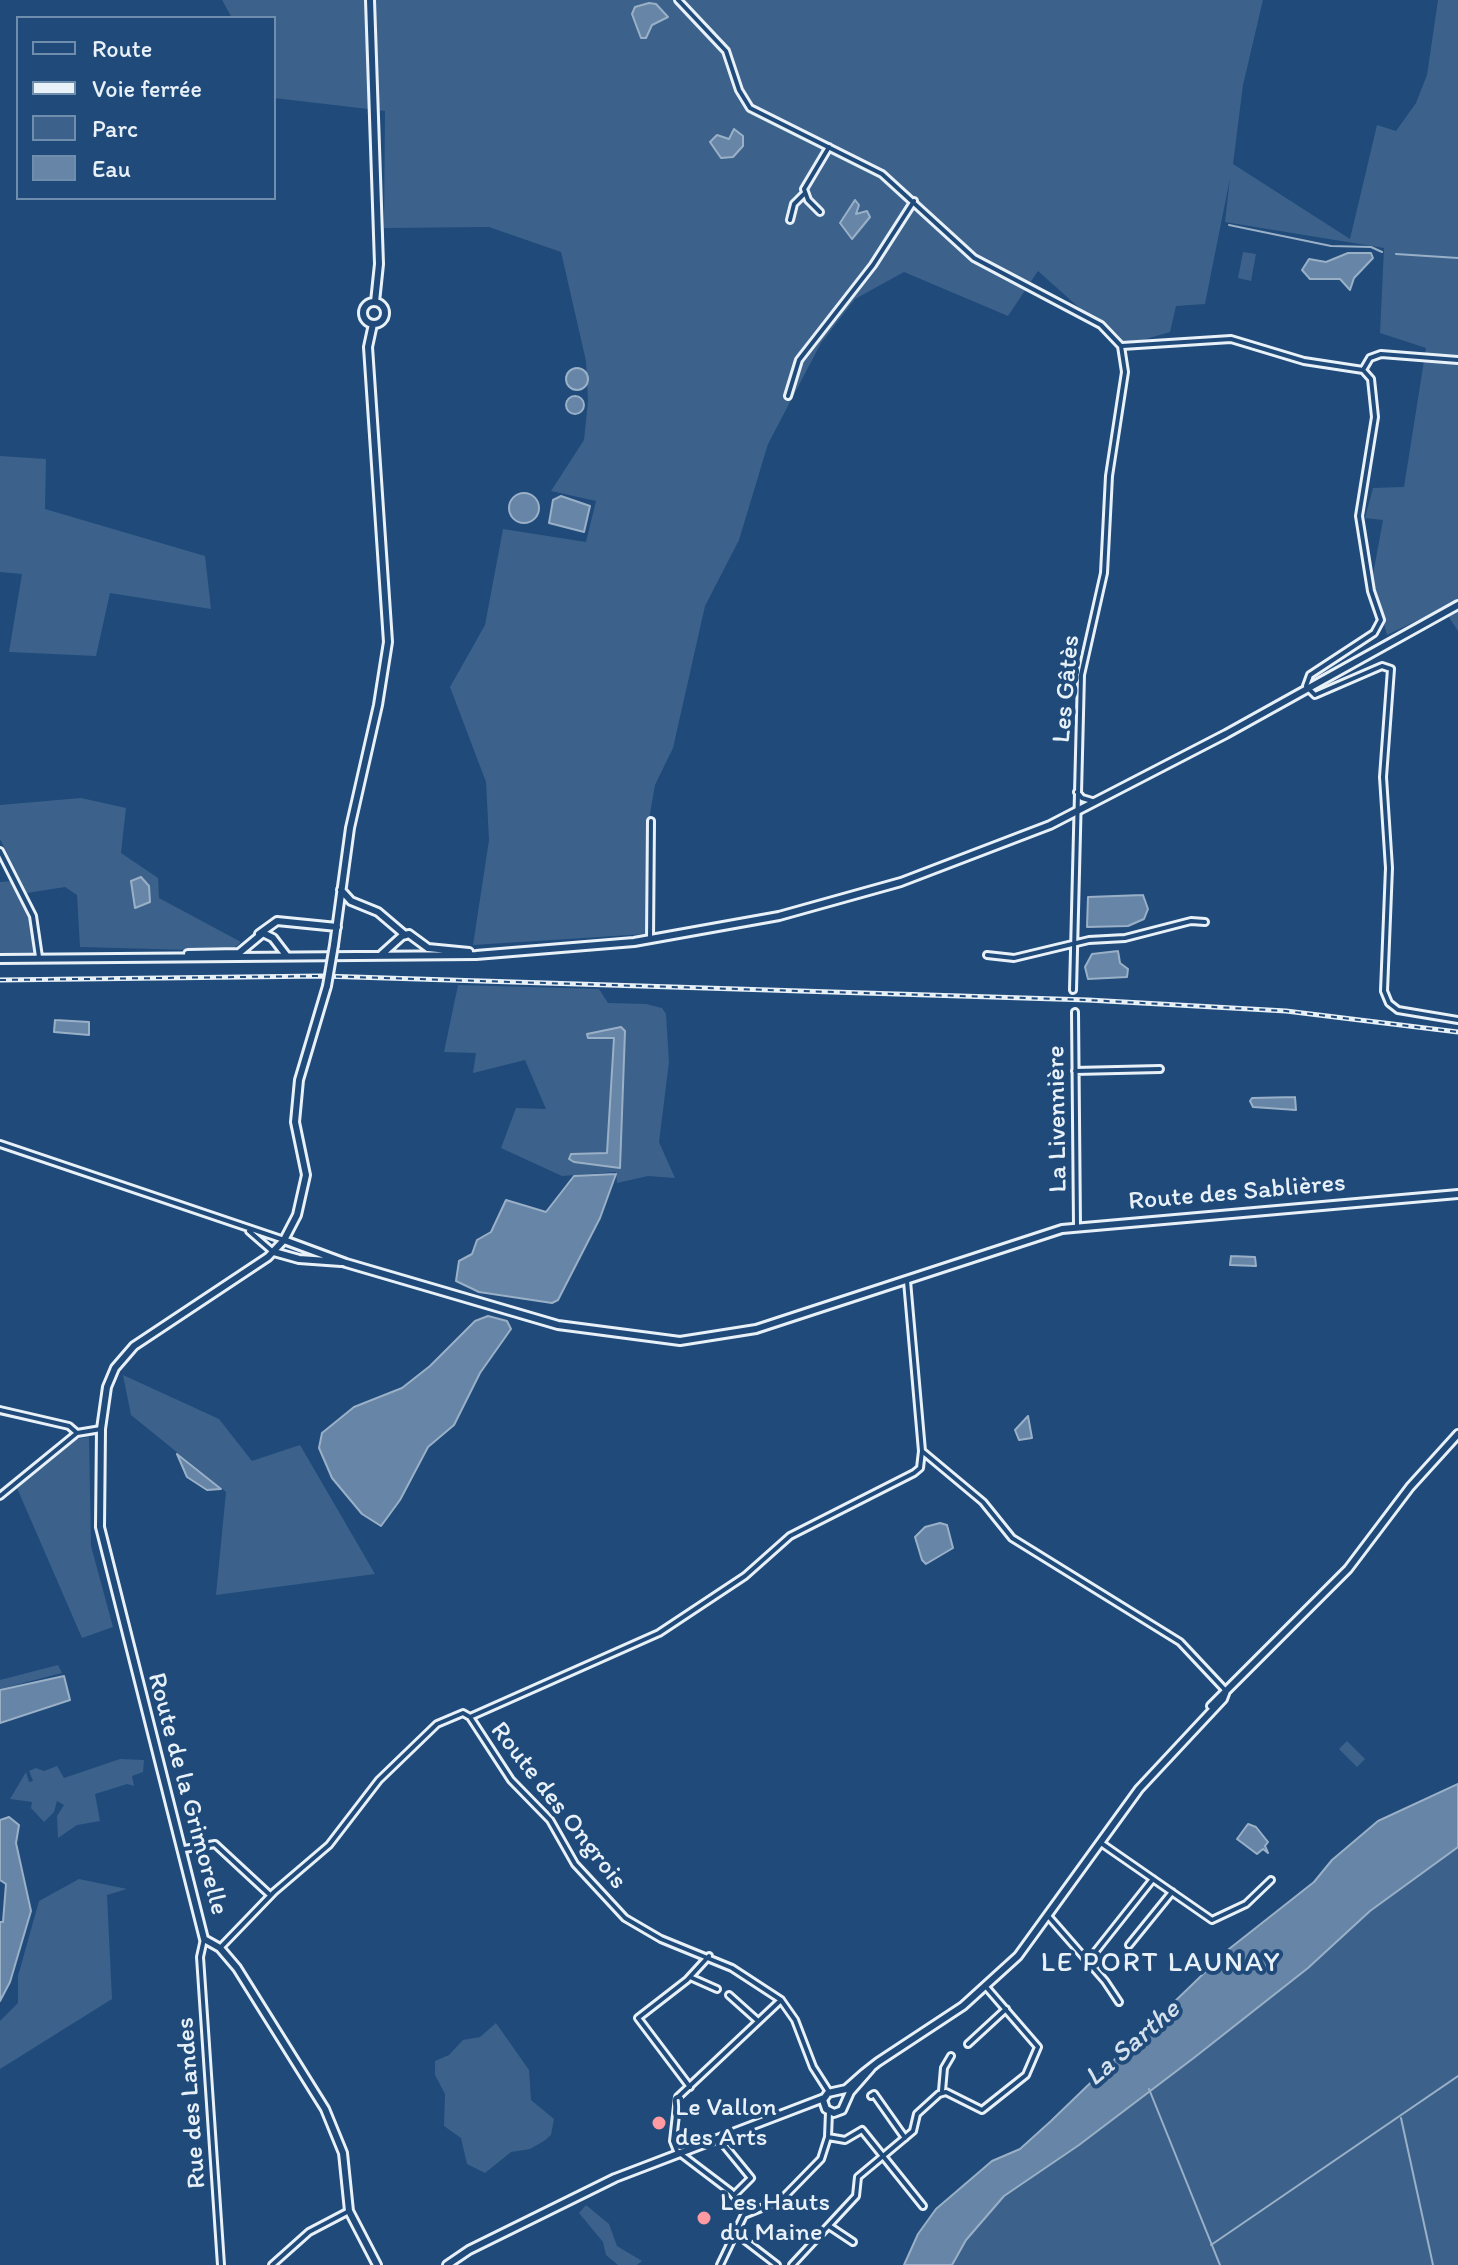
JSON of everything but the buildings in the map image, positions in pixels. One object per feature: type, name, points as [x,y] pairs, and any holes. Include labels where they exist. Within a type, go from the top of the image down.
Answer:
[{"type":"street","points":[[370,0],[379,264],[375,302],[364,310],[366,320],[373,324],[379,323],[385,315],[382,305],[375,302]]},
{"type":"street","points":[[678,0],[726,51],[739,90],[750,108],[882,174],[974,258],[1101,325],[1121,346],[1231,339],[1304,361],[1363,370],[1371,379],[1376,407],[1359,516],[1371,591],[1381,620],[1374,633],[1305,679],[1308,689],[1315,695],[1382,666],[1391,669],[1383,777],[1389,868],[1384,991],[1389,1003],[1398,1010],[1458,1020]]},
{"type":"street","points":[[790,220],[794,204],[804,194],[805,185],[829,147]]},
{"type":"street","points":[[804,194],[820,212]]},
{"type":"street","points":[[788,396],[799,360],[873,265],[914,201]]},
{"type":"street","name":"Route de la Grimorelle","points":[[204,1939],[184,1849],[157,1762],[100,1527],[101,1429],[111,1376],[129,1351],[276,1250],[299,1209],[306,1175],[295,1122],[299,1080],[327,986],[350,828],[378,705],[388,642],[368,347],[373,324]]},
{"type":"street","name":"Les Gâtès","points":[[1073,990],[1081,675],[1104,573],[1109,476],[1125,372],[1121,346]]},
{"type":"street","points":[[1363,370],[1370,358],[1381,354],[1458,360]]},
{"type":"street","points":[[0,959],[495,953],[650,940],[742,924],[886,887],[984,853],[1077,812],[1458,605]]},
{"type":"street","points":[[1077,792],[1086,800],[1099,802]]},
{"type":"street","points":[[650,940],[651,821]]},
{"type":"street","points":[[0,851],[33,916],[39,957]]},
{"type":"street","points":[[341,890],[351,901],[373,909],[395,929],[434,950],[495,953]]},
{"type":"street","points":[[339,914],[351,901]]},
{"type":"street","points":[[987,955],[1014,958],[1089,940],[1136,936],[1191,921],[1205,922]]},
{"type":"street","points":[[263,956],[275,941],[281,923]]},
{"type":"street","points":[[164,956],[235,954],[252,943],[269,924],[337,927]]},
{"type":"street","points":[[395,929],[401,956]]},
{"type":"street","points":[[259,934],[275,941],[286,955]]},
{"type":"street","points":[[382,954],[405,935]]},
{"type":"street","points":[[415,955],[418,941]]},
{"type":"street","points":[[252,943],[263,956]]},
{"type":"street","name":"La Livennière","points":[[1075,1012],[1077,1226]]},
{"type":"street","points":[[1075,1071],[1160,1069]]},
{"type":"street","points":[[0,1144],[346,1263]]},
{"type":"street","name":"Route des Sablières","points":[[346,1263],[558,1325],[680,1341],[739,1334],[1021,1239],[1077,1226],[1458,1194]]},
{"type":"street","points":[[247,1229],[276,1250],[299,1259],[346,1263]]},
{"type":"street","points":[[907,1278],[922,1451],[920,1468]]},
{"type":"street","points":[[0,1410],[69,1426],[77,1433]]},
{"type":"street","points":[[0,1496],[77,1433],[101,1429]]},
{"type":"street","points":[[720,2265],[734,2232],[748,2213],[781,2200],[821,2159],[830,2123],[828,2104],[838,2091],[987,1988],[1026,1948],[1139,1789],[1226,1691],[1348,1569],[1417,1479],[1458,1434]]},
{"type":"street","points":[[922,1451],[983,1502],[1012,1538],[1180,1642],[1226,1691]]},
{"type":"street","points":[[220,1948],[270,1895],[303,1870],[335,1838],[399,1757],[437,1724],[463,1713],[470,1717],[659,1633],[745,1576],[790,1536],[920,1468],[935,1464]]},
{"type":"street","name":"Route des Ongrois","points":[[470,1717],[511,1780],[550,1820],[575,1864],[598,1893],[625,1918],[661,1939],[709,1956],[781,2000],[795,2020],[828,2104]]},
{"type":"street","points":[[1101,1843],[1208,1919],[1233,1912],[1271,1880]]},
{"type":"street","points":[[184,1849],[215,1844],[270,1895]]},
{"type":"street","points":[[1088,1961],[1153,1879]]},
{"type":"street","points":[[1129,1945],[1172,1892]]},
{"type":"street","points":[[1049,1917],[1119,2002]]},
{"type":"street","points":[[204,1939],[220,1948],[259,2000],[325,2109],[343,2153],[349,2211],[377,2265]]},
{"type":"street","name":"Rue des Landes","points":[[204,1939],[200,1957],[221,2265]]},
{"type":"street","points":[[690,2087],[638,2018],[690,1977],[709,1956]]},
{"type":"street","points":[[690,1977],[717,1989]]},
{"type":"street","points":[[942,2092],[982,2110],[1026,2075],[1038,2047],[987,1988]]},
{"type":"street","points":[[729,1995],[758,2021]]},
{"type":"street","points":[[748,2213],[734,2195],[677,2151],[673,2141],[678,2097],[781,2000]]},
{"type":"street","points":[[968,2044],[1006,2009]]},
{"type":"street","points":[[792,2265],[856,2196],[858,2177],[913,2131],[917,2114],[942,2092],[944,2068],[951,2056]]},
{"type":"street","points":[[447,2265],[469,2250],[677,2151],[811,2103],[845,2101],[871,2068]]},
{"type":"street","points":[[838,2091],[845,2101]]},
{"type":"street","points":[[871,2096],[874,2094],[905,2138]]},
{"type":"street","points":[[828,2137],[845,2140],[862,2130],[902,2184],[923,2206]]},
{"type":"street","points":[[724,2145],[751,2178],[734,2195]]},
{"type":"street","points":[[272,2265],[309,2232],[349,2211]]},
{"type":"street","points":[[828,2225],[853,2242]]},
{"type":"street","points":[[734,2232],[777,2265]]},
{"type":"green space","points":[[222,0],[1263,0],[1243,85],[1233,164],[1350,239],[1377,125],[1396,131],[1416,103],[1427,75],[1438,0],[1458,0],[1458,631],[1443,608],[1387,635],[1372,580],[1383,520],[1365,518],[1373,488],[1404,487],[1426,348],[1380,333],[1384,248],[1225,222],[1230,178],[1205,304],[1176,306],[1170,332],[1122,346],[1038,271],[1008,316],[904,272],[855,299],[821,343],[768,444],[739,540],[705,606],[673,748],[655,785],[647,831],[646,934],[473,945],[489,840],[486,782],[450,687],[485,625],[503,529],[586,542],[596,501],[551,491],[584,440],[588,401],[586,361],[561,252],[489,227],[384,228],[385,111],[276,98],[276,16],[231,16]]},
{"type":"green space","points":[[1243,252],[1256,254],[1251,281],[1238,278]]},
{"type":"green space","points":[[0,456],[46,459],[45,509],[205,556],[211,609],[110,593],[96,656],[9,652],[22,574],[0,572]]},
{"type":"green space","points":[[81,798],[126,808],[121,853],[158,878],[159,898],[241,942],[231,951],[80,947],[77,895],[65,887],[27,893],[0,839],[0,805]]},
{"type":"green space","points":[[12,881],[32,920],[33,953],[0,954],[0,882]]},
{"type":"green space","points":[[458,985],[599,989],[608,1003],[646,1004],[662,1008],[666,1014],[669,1062],[659,1142],[675,1178],[648,1176],[617,1183],[616,1172],[562,1176],[501,1148],[516,1108],[546,1109],[525,1060],[473,1073],[476,1053],[444,1052]]},
{"type":"green space","points":[[123,1375],[219,1419],[252,1461],[300,1445],[375,1574],[216,1595],[226,1492],[131,1415]]},
{"type":"green space","points":[[89,1437],[91,1546],[113,1627],[82,1638],[17,1488],[77,1439]]},
{"type":"green space","points":[[58,1665],[62,1673],[0,1689],[0,1680]]},
{"type":"green space","points":[[1347,1741],[1365,1759],[1357,1767],[1339,1749]]},
{"type":"green space","points":[[120,1759],[144,1760],[143,1772],[132,1776],[134,1786],[127,1784],[95,1794],[100,1821],[77,1825],[58,1838],[57,1816],[64,1805],[57,1801],[54,1812],[44,1822],[31,1808],[32,1802],[10,1799],[26,1772],[29,1782],[33,1781],[29,1771],[36,1768],[44,1771],[57,1766],[64,1778]]},
{"type":"green space","points":[[1458,1847],[1458,2265],[952,2265],[966,2240],[1004,2196],[1079,2145],[1195,2057],[1308,1968],[1370,1911]]},
{"type":"green space","points":[[79,1879],[127,1889],[107,1895],[112,1999],[0,2069],[0,2021],[18,2003],[18,1976],[39,1901]]},
{"type":"green space","points":[[496,2023],[529,2070],[531,2100],[554,2119],[551,2135],[544,2141],[530,2149],[511,2152],[485,2173],[467,2164],[461,2138],[444,2126],[445,2094],[435,2075],[435,2061],[449,2055],[463,2040],[480,2037]]},
{"type":"green space","points":[[586,2205],[609,2224],[617,2246],[642,2261],[637,2265],[618,2265],[606,2255],[603,2242],[579,2213]]},
{"type":"water","points":[[656,4],[668,17],[652,25],[646,38],[641,38],[632,14],[635,7]]},
{"type":"water","points":[[734,129],[743,136],[743,146],[733,157],[721,158],[710,142],[717,135],[729,139]]},
{"type":"water","points":[[855,200],[859,205],[856,214],[867,211],[870,217],[852,239],[840,223]]},
{"type":"water","points":[[1348,253],[1371,253],[1373,258],[1354,278],[1350,290],[1340,279],[1310,279],[1302,270],[1309,259],[1326,262]]},
{"type":"water","points":[[577,368],[585,371],[588,379],[585,387],[577,390],[569,387],[566,379],[569,371]]},
{"type":"water","points":[[575,396],[584,405],[575,414],[566,405]]},
{"type":"water","points":[[524,493],[530,494],[538,502],[538,514],[530,522],[524,523],[518,522],[510,514],[509,508],[510,502],[518,494]]},
{"type":"water","points":[[561,496],[590,506],[584,532],[549,523],[553,500]]},
{"type":"water","points":[[141,877],[149,886],[150,902],[135,908],[131,881]]},
{"type":"water","points":[[1143,895],[1148,909],[1144,919],[1128,926],[1087,927],[1088,897]]},
{"type":"water","points":[[1118,951],[1120,963],[1128,969],[1127,977],[1088,979],[1085,967],[1092,954]]},
{"type":"water","points":[[55,1020],[89,1022],[89,1035],[54,1032]]},
{"type":"water","points":[[621,1027],[625,1031],[620,1168],[574,1162],[569,1159],[571,1154],[607,1153],[614,1038],[588,1038],[587,1034]]},
{"type":"water","points":[[1295,1097],[1296,1110],[1253,1107],[1250,1101],[1252,1098]]},
{"type":"water","points":[[616,1174],[600,1218],[558,1300],[552,1303],[479,1292],[456,1281],[459,1261],[472,1254],[477,1240],[491,1232],[506,1200],[546,1212],[574,1176]]},
{"type":"water","points":[[1231,1256],[1255,1257],[1256,1266],[1230,1265]]},
{"type":"water","points":[[488,1316],[507,1321],[511,1329],[480,1373],[454,1425],[428,1447],[400,1500],[381,1526],[362,1514],[332,1478],[319,1448],[322,1433],[354,1407],[402,1388],[430,1366],[475,1321]]},
{"type":"water","points":[[1028,1416],[1032,1438],[1019,1440],[1015,1430]]},
{"type":"water","points":[[177,1454],[221,1489],[207,1490],[187,1477]]},
{"type":"water","points":[[940,1523],[947,1525],[953,1548],[926,1564],[915,1537],[925,1527]]},
{"type":"water","points":[[64,1676],[70,1700],[0,1723],[0,1690]]},
{"type":"water","name":"La Sarthe","points":[[1458,1784],[1458,1847],[1370,1911],[1308,1968],[1195,2057],[1079,2145],[1004,2196],[966,2240],[952,2265],[904,2265],[918,2234],[936,2209],[992,2161],[1020,2149],[1229,1949],[1314,1882],[1332,1860],[1378,1821]]},
{"type":"water","points":[[9,1817],[19,1825],[16,1843],[31,1911],[10,1982],[0,2001],[0,1922],[3,1922],[6,1884],[0,1880],[0,1820]]},
{"type":"water","points":[[1248,1824],[1256,1827],[1268,1842],[1265,1846],[1268,1853],[1263,1849],[1257,1854],[1237,1839]]},
{"type":"waterway","points":[[1229,225],[1331,246],[1371,247],[1382,252]]},
{"type":"waterway","points":[[1396,254],[1458,258]]},
{"type":"waterway","points":[[1211,2245],[1458,2076]]},
{"type":"waterway","points":[[1149,2089],[1220,2265]]},
{"type":"waterway","points":[[1401,2118],[1433,2265]]},
{"type":"railway","points":[[0,980],[322,976],[1088,1000],[1286,1011],[1458,1032]]},
{"type":"place","name":"Le Vallon des Arts","points":[[659,2123]]},
{"type":"place","name":"Les Hauts du Maine","points":[[704,2218]]},
{"type":"district","name":"LE PORT LAUNAY","points":[[1161,1964]]}]
